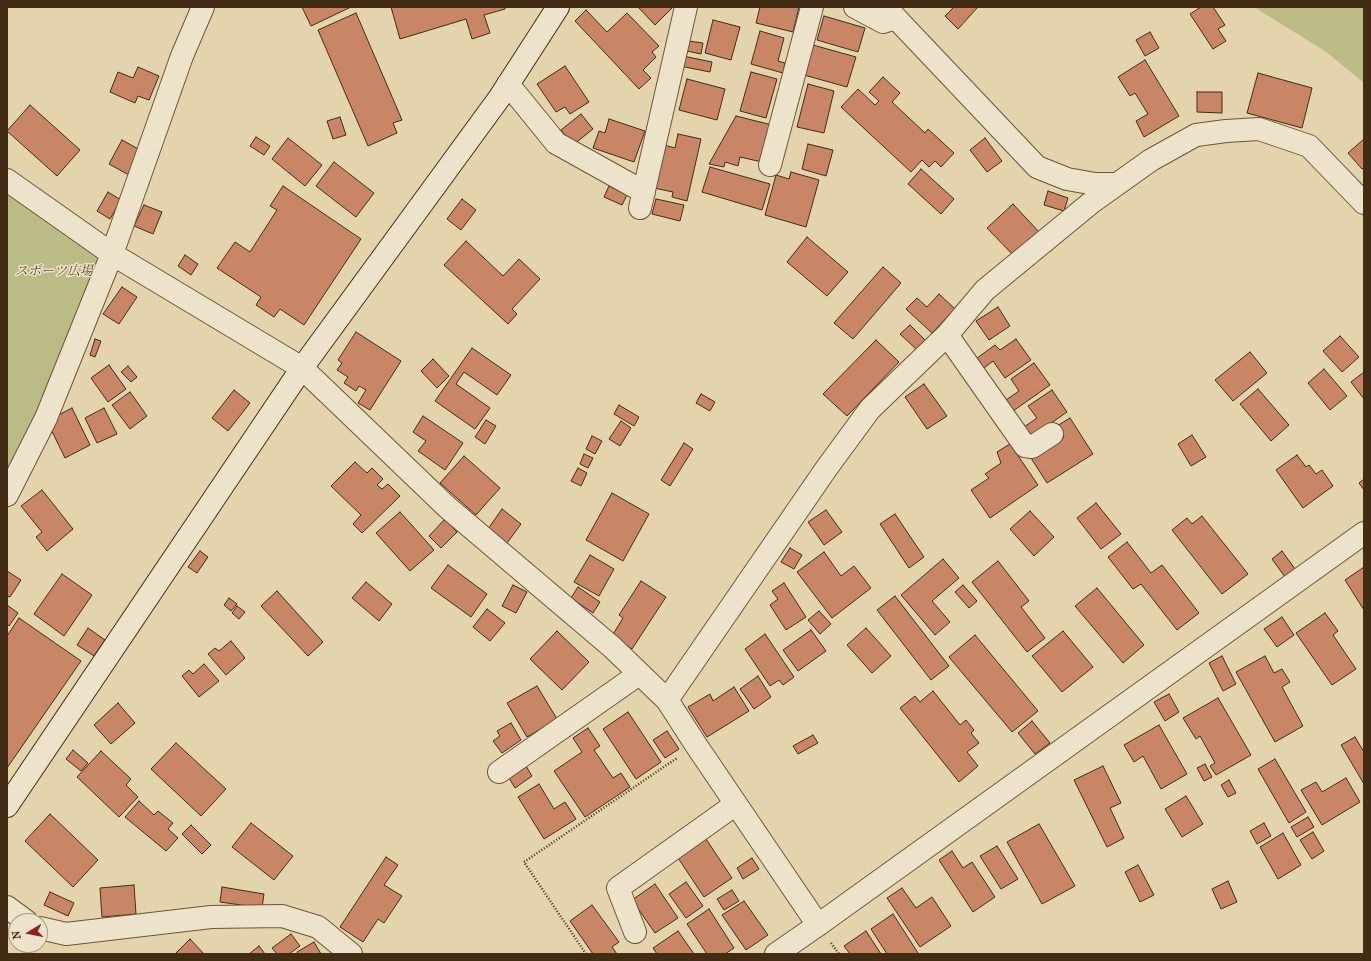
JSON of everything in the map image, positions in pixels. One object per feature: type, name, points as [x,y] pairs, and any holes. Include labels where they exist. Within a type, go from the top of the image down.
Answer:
[{"type":"street","points":[[7,495],[46,418],[112,254],[182,56],[203,7]]},
{"type":"street","points":[[7,806],[302,368],[508,84],[558,7]]},
{"type":"street","points":[[508,84],[556,143],[642,200],[686,7]]},
{"type":"street","points":[[770,165],[812,7]]},
{"type":"street","points":[[855,7],[883,22],[893,12],[1037,167],[1067,179],[1095,184],[1118,184]]},
{"type":"street","points":[[667,700],[826,469],[870,409],[947,335],[985,290],[1092,202],[1151,160],[1196,135],[1259,129],[1309,146],[1364,203]]},
{"type":"street","points":[[7,180],[112,254],[302,368],[447,508],[612,647],[667,700],[818,925]]},
{"type":"street","points":[[947,335],[1024,446],[1032,447],[1052,434]]},
{"type":"street","points":[[776,954],[1364,533]]},
{"type":"street","points":[[499,772],[639,674]]},
{"type":"street","points":[[635,932],[618,888],[736,804]]},
{"type":"street","points":[[7,907],[15,913]]},
{"type":"street","points":[[48,930],[66,934],[211,917],[282,916],[318,927],[351,954]]},
{"type":"path","points":[[586,954],[524,862],[696,745]]},
{"type":"green space","points":[[1254,7],[1364,7],[1364,83],[1325,51]]},
{"type":"green space","name":"スポーツ広場","points":[[7,180],[112,254],[7,495]]},
{"type":"building","points":[[302,7],[351,7],[311,26]]},
{"type":"building","points":[[391,7],[505,7],[505,9],[484,15],[490,33],[472,39],[466,19],[400,39]]},
{"type":"building","points":[[638,7],[673,7],[655,25]]},
{"type":"building","points":[[760,7],[799,7],[793,32],[756,23]]},
{"type":"building","points":[[954,7],[977,8],[958,29],[945,16]]},
{"type":"building","points":[[1201,7],[1213,7],[1225,25],[1218,29],[1226,41],[1213,49],[1190,14]]},
{"type":"building","points":[[586,10],[607,32],[627,13],[659,46],[652,52],[656,57],[643,70],[651,78],[639,89],[575,21]]},
{"type":"building","points":[[356,13],[402,120],[393,123],[397,133],[368,146],[318,30]]},
{"type":"building","points":[[824,16],[865,28],[858,52],[817,40]]},
{"type":"building","points":[[713,20],[740,27],[731,60],[705,53]]},
{"type":"building","points":[[760,31],[784,38],[778,61],[785,63],[783,73],[751,64]]},
{"type":"building","points":[[1150,32],[1159,48],[1145,56],[1136,40]]},
{"type":"building","points":[[688,41],[703,43],[701,54],[687,51]]},
{"type":"building","points":[[813,45],[856,57],[847,87],[804,75]]},
{"type":"building","points":[[683,56],[712,62],[710,72],[680,66]]},
{"type":"building","points":[[1145,60],[1179,116],[1144,137],[1136,121],[1148,114],[1135,93],[1130,96],[1118,77]]},
{"type":"building","points":[[565,66],[589,102],[570,114],[565,107],[556,112],[537,84]]},
{"type":"building","points":[[138,67],[159,76],[149,100],[138,96],[135,103],[110,92],[118,72],[133,78]]},
{"type":"building","points":[[751,72],[777,79],[766,118],[740,111]]},
{"type":"building","points":[[1258,73],[1312,88],[1302,128],[1247,113]]},
{"type":"building","points":[[883,77],[900,93],[892,102],[925,133],[928,129],[954,153],[941,167],[935,161],[929,167],[922,160],[911,172],[841,107],[858,89],[875,105],[879,101],[869,92]]},
{"type":"building","points":[[687,79],[725,89],[717,120],[679,110]]},
{"type":"building","points":[[808,84],[834,91],[824,133],[797,127]]},
{"type":"building","points":[[1197,92],[1222,92],[1222,113],[1197,112]]},
{"type":"building","points":[[30,105],[80,150],[57,176],[7,131]]},
{"type":"building","points":[[581,114],[593,129],[573,145],[561,130]]},
{"type":"building","points":[[736,116],[772,125],[762,162],[740,157],[738,166],[725,162],[724,167],[709,164]]},
{"type":"building","points":[[340,117],[346,135],[333,139],[327,121]]},
{"type":"building","points":[[609,119],[645,131],[634,162],[593,148],[599,131],[605,133]]},
{"type":"building","points":[[678,134],[701,139],[687,201],[672,197],[673,192],[654,188],[664,145],[675,148]]},
{"type":"building","points":[[256,137],[270,146],[264,155],[250,146]]},
{"type":"building","points":[[288,138],[322,165],[305,186],[272,159]]},
{"type":"building","points":[[985,138],[1002,161],[987,172],[970,150]]},
{"type":"building","points":[[1364,139],[1364,168],[1362,169],[1348,153]]},
{"type":"building","points":[[122,140],[142,151],[129,175],[109,164]]},
{"type":"building","points":[[808,144],[833,150],[826,176],[802,169]]},
{"type":"building","points":[[334,162],[374,193],[356,217],[316,186]]},
{"type":"building","points":[[710,167],[770,184],[762,210],[702,192]]},
{"type":"building","points":[[921,169],[954,199],[941,214],[908,184]]},
{"type":"building","points":[[791,172],[819,180],[806,227],[765,215],[776,175],[789,179]]},
{"type":"building","points":[[283,186],[361,239],[304,325],[280,309],[274,317],[256,305],[261,297],[217,268],[235,242],[250,252],[277,210],[270,206]]},
{"type":"building","points":[[609,186],[627,195],[622,205],[604,197]]},
{"type":"building","points":[[1048,191],[1068,198],[1064,211],[1044,205]]},
{"type":"building","points":[[108,192],[121,200],[110,219],[97,211]]},
{"type":"building","points":[[462,199],[476,210],[461,230],[447,219]]},
{"type":"building","points":[[656,199],[684,205],[680,221],[652,214]]},
{"type":"building","points":[[1013,204],[1040,233],[1015,257],[987,228]]},
{"type":"building","points":[[144,205],[162,212],[153,234],[134,226]]},
{"type":"building","points":[[807,237],[848,272],[827,296],[787,262]]},
{"type":"building","points":[[466,241],[503,276],[519,259],[540,279],[512,309],[517,314],[508,324],[444,265]]},
{"type":"building","points":[[185,255],[198,264],[191,275],[178,266]]},
{"type":"building","points":[[883,267],[901,283],[853,339],[834,323]]},
{"type":"building","points":[[122,287],[137,297],[119,324],[103,314]]},
{"type":"building","points":[[939,294],[955,309],[932,333],[906,309],[917,298],[927,307]]},
{"type":"building","points":[[998,307],[1010,326],[989,340],[976,321]]},
{"type":"building","points":[[910,325],[926,341],[917,350],[900,334]]},
{"type":"building","points":[[356,332],[401,361],[370,410],[358,403],[366,390],[359,386],[356,391],[344,383],[348,377],[337,370],[342,363],[338,360]]},
{"type":"building","points":[[1340,336],[1359,357],[1342,372],[1323,351]]},
{"type":"building","points":[[95,339],[101,341],[95,357],[90,355]]},
{"type":"building","points":[[1016,339],[1031,360],[1005,378],[993,361],[980,371],[973,361],[995,345],[1000,350]]},
{"type":"building","points":[[876,340],[899,362],[847,416],[823,394]]},
{"type":"building","points":[[472,348],[511,375],[497,395],[464,372],[456,384],[490,408],[475,429],[435,401]]},
{"type":"building","points":[[1250,352],[1267,373],[1233,401],[1215,380]]},
{"type":"building","points":[[433,359],[449,376],[437,388],[421,371]]},
{"type":"building","points":[[1034,363],[1050,385],[1013,411],[1006,400],[1019,391],[1011,379]]},
{"type":"building","points":[[109,365],[126,389],[108,402],[91,378]]},
{"type":"building","points":[[128,366],[137,377],[131,382],[121,372]]},
{"type":"building","points":[[1324,369],[1347,396],[1330,410],[1308,383]]},
{"type":"building","points":[[1364,372],[1364,399],[1351,382]]},
{"type":"building","points":[[924,384],[947,416],[927,429],[905,397]]},
{"type":"building","points":[[1258,389],[1289,425],[1271,441],[1240,404]]},
{"type":"building","points":[[234,390],[250,403],[228,431],[212,418]]},
{"type":"building","points":[[1052,390],[1067,412],[1031,437],[1024,427],[1037,418],[1028,406]]},
{"type":"building","points":[[130,392],[147,416],[130,429],[112,405]]},
{"type":"building","points":[[701,394],[715,402],[710,411],[696,403]]},
{"type":"building","points":[[619,405],[639,417],[634,426],[614,414]]},
{"type":"building","points":[[72,408],[90,445],[65,458],[47,421]]},
{"type":"building","points":[[104,408],[117,434],[97,443],[85,418]]},
{"type":"building","points":[[423,416],[463,443],[445,470],[418,451],[426,441],[413,432]]},
{"type":"building","points":[[1070,418],[1093,454],[1047,483],[1031,458],[1064,437],[1057,426]]},
{"type":"building","points":[[486,420],[496,426],[485,444],[475,437]]},
{"type":"building","points":[[621,421],[631,428],[620,446],[609,439]]},
{"type":"building","points":[[1192,435],[1206,457],[1191,466],[1178,444]]},
{"type":"building","points":[[592,436],[602,441],[595,454],[586,449]]},
{"type":"building","points":[[684,443],[693,449],[670,486],[661,480]]},
{"type":"building","points":[[1010,444],[1038,485],[990,518],[971,490],[989,478],[985,474],[1001,463],[997,452]]},
{"type":"building","points":[[584,454],[593,458],[588,468],[580,464]]},
{"type":"building","points":[[1297,455],[1306,467],[1309,465],[1316,474],[1322,470],[1333,486],[1303,508],[1276,470]]},
{"type":"building","points":[[464,456],[500,488],[476,515],[440,483]]},
{"type":"building","points":[[355,462],[367,473],[372,468],[383,479],[377,485],[382,489],[388,484],[400,496],[362,533],[353,524],[361,515],[331,486]]},
{"type":"building","points":[[578,468],[587,473],[581,486],[571,481]]},
{"type":"building","points":[[1364,479],[1364,490],[1359,483]]},
{"type":"building","points":[[42,490],[73,529],[47,551],[36,537],[42,532],[21,506]]},
{"type":"building","points":[[612,493],[649,514],[623,561],[586,540]]},
{"type":"building","points":[[1096,503],[1121,534],[1101,549],[1077,518]]},
{"type":"building","points":[[502,509],[521,524],[507,543],[488,529]]},
{"type":"building","points":[[826,510],[842,532],[824,545],[808,522]]},
{"type":"building","points":[[1030,511],[1054,537],[1034,556],[1010,529]]},
{"type":"building","points":[[400,512],[434,550],[410,571],[376,533]]},
{"type":"building","points":[[895,514],[924,557],[909,568],[880,524]]},
{"type":"building","points":[[1202,516],[1248,574],[1222,594],[1172,530],[1187,518],[1192,524]]},
{"type":"building","points":[[445,519],[457,532],[441,548],[429,536]]},
{"type":"building","points":[[1127,542],[1151,573],[1162,565],[1199,613],[1177,630],[1141,584],[1133,589],[1108,557]]},
{"type":"building","points":[[790,548],[802,555],[794,569],[781,562]]},
{"type":"building","points":[[200,551],[208,557],[197,573],[188,567]]},
{"type":"building","points":[[1282,551],[1295,569],[1285,577],[1272,559]]},
{"type":"building","points":[[824,552],[841,576],[854,566],[871,588],[832,618],[797,572]]},
{"type":"building","points":[[590,555],[614,569],[599,596],[574,582]]},
{"type":"building","points":[[943,559],[959,578],[932,601],[950,622],[935,635],[901,595]]},
{"type":"building","points":[[998,561],[1029,601],[1021,607],[1045,638],[1027,652],[972,582]]},
{"type":"building","points":[[448,565],[487,594],[471,617],[431,588]]},
{"type":"building","points":[[1364,567],[1364,610],[1345,580]]},
{"type":"building","points":[[7,571],[21,580],[10,597],[7,596]]},
{"type":"building","points":[[62,574],[92,595],[64,636],[34,614]]},
{"type":"building","points":[[641,581],[666,597],[632,649],[612,636],[623,618],[619,615]]},
{"type":"building","points":[[366,582],[392,604],[379,621],[352,598]]},
{"type":"building","points":[[784,583],[806,617],[786,630],[770,605],[778,599],[772,591]]},
{"type":"building","points":[[513,585],[527,592],[516,613],[502,606]]},
{"type":"building","points":[[963,585],[977,601],[969,608],[955,592]]},
{"type":"building","points":[[578,587],[600,602],[593,613],[571,598]]},
{"type":"building","points":[[1097,588],[1144,645],[1123,663],[1075,606]]},
{"type":"building","points":[[277,591],[323,642],[308,656],[261,606]]},
{"type":"building","points":[[895,596],[949,666],[931,680],[877,610]]},
{"type":"building","points":[[229,598],[237,604],[231,611],[224,605]]},
{"type":"building","points":[[7,605],[18,613],[9,626],[7,624]]},
{"type":"building","points":[[237,606],[245,612],[239,619],[232,613]]},
{"type":"building","points":[[487,609],[505,623],[490,641],[473,627]]},
{"type":"building","points":[[819,611],[831,624],[820,634],[808,620]]},
{"type":"building","points":[[1325,613],[1338,631],[1333,635],[1356,669],[1332,685],[1296,633]]},
{"type":"building","points":[[1282,617],[1294,635],[1277,647],[1264,629]]},
{"type":"building","points":[[19,618],[81,661],[7,768],[7,636]]},
{"type":"building","points":[[88,628],[105,640],[94,656],[77,645]]},
{"type":"building","points":[[866,628],[891,656],[872,673],[847,645]]},
{"type":"building","points":[[811,630],[826,651],[798,671],[783,650]]},
{"type":"building","points":[[557,631],[589,662],[562,690],[530,659]]},
{"type":"building","points":[[1063,631],[1093,667],[1062,692],[1032,656]]},
{"type":"building","points":[[765,634],[794,677],[783,685],[779,680],[770,686],[745,649]]},
{"type":"building","points":[[975,635],[1038,711],[1012,732],[949,657]]},
{"type":"building","points":[[231,641],[245,658],[226,675],[208,654],[215,648],[219,651]]},
{"type":"building","points":[[1222,656],[1236,684],[1223,691],[1209,663]]},
{"type":"building","points":[[1265,656],[1274,673],[1282,669],[1290,682],[1282,687],[1303,726],[1275,742],[1236,672]]},
{"type":"building","points":[[204,664],[219,681],[199,697],[182,676],[189,670],[193,674]]},
{"type":"building","points":[[758,676],[771,697],[754,709],[740,689]]},
{"type":"building","points":[[537,686],[557,719],[527,737],[507,703]]},
{"type":"building","points":[[734,687],[749,711],[707,737],[688,707],[710,694],[713,701]]},
{"type":"building","points":[[933,691],[960,725],[966,720],[974,730],[971,733],[979,743],[967,752],[978,766],[959,782],[900,708],[915,696],[920,702]]},
{"type":"building","points":[[1169,694],[1179,712],[1165,721],[1154,702]]},
{"type":"building","points":[[1218,698],[1251,755],[1216,775],[1210,766],[1215,763],[1200,736],[1196,739],[1183,718]]},
{"type":"building","points":[[118,703],[135,723],[111,744],[94,725]]},
{"type":"building","points":[[628,712],[661,762],[636,779],[603,729]]},
{"type":"building","points":[[1032,721],[1050,743],[1035,754],[1018,733]]},
{"type":"building","points":[[511,723],[521,740],[502,753],[493,741],[500,736],[497,731]]},
{"type":"building","points":[[1159,725],[1187,774],[1161,789],[1143,756],[1134,762],[1124,745]]},
{"type":"building","points":[[588,728],[600,746],[594,750],[613,778],[621,773],[630,787],[585,817],[554,771],[582,752],[573,738]]},
{"type":"building","points":[[667,731],[679,749],[665,758],[653,740]]},
{"type":"building","points":[[813,735],[818,743],[798,754],[793,746]]},
{"type":"building","points":[[1355,737],[1364,752],[1364,784],[1341,745]]},
{"type":"building","points":[[176,743],[226,789],[201,816],[151,769]]},
{"type":"building","points":[[73,750],[88,763],[81,771],[66,759]]},
{"type":"building","points":[[101,751],[131,779],[126,785],[138,797],[119,817],[77,777]]},
{"type":"building","points":[[1275,759],[1306,812],[1289,823],[1258,769]]},
{"type":"building","points":[[1205,764],[1212,777],[1204,781],[1197,768]]},
{"type":"building","points":[[526,766],[532,776],[515,788],[509,778]]},
{"type":"building","points":[[1103,766],[1121,803],[1110,808],[1124,838],[1107,847],[1074,780]]},
{"type":"building","points":[[1346,778],[1360,802],[1322,825],[1301,790],[1316,782],[1322,792]]},
{"type":"building","points":[[1229,780],[1236,793],[1228,797],[1221,785]]},
{"type":"building","points":[[539,784],[554,809],[565,802],[576,819],[544,839],[518,797]]},
{"type":"building","points":[[1186,796],[1203,824],[1182,837],[1165,809]]},
{"type":"building","points":[[139,801],[154,815],[158,811],[173,823],[168,829],[178,838],[166,851],[125,817]]},
{"type":"building","points":[[50,814],[98,860],[73,887],[25,841]]},
{"type":"building","points":[[1308,817],[1314,827],[1297,837],[1291,827]]},
{"type":"building","points":[[251,823],[293,856],[274,880],[232,847]]},
{"type":"building","points":[[1264,823],[1271,836],[1257,844],[1250,831]]},
{"type":"building","points":[[1039,824],[1075,886],[1042,904],[1007,842]]},
{"type":"building","points":[[191,825],[211,845],[202,854],[182,834]]},
{"type":"building","points":[[1313,832],[1324,851],[1312,859],[1300,840]]},
{"type":"building","points":[[1283,833],[1301,865],[1278,879],[1260,847]]},
{"type":"building","points":[[706,839],[732,878],[704,897],[678,858]]},
{"type":"building","points":[[997,846],[1018,879],[1001,889],[980,856]]},
{"type":"building","points":[[952,851],[963,868],[972,862],[995,897],[973,912],[939,860]]},
{"type":"building","points":[[386,857],[398,865],[384,885],[402,896],[384,923],[378,919],[363,942],[340,927]]},
{"type":"building","points":[[752,858],[759,869],[743,879],[737,868]]},
{"type":"building","points":[[1138,865],[1154,895],[1140,902],[1125,872]]},
{"type":"building","points":[[1228,881],[1237,902],[1221,909],[1212,889]]},
{"type":"building","points":[[686,882],[703,906],[686,918],[669,894]]},
{"type":"building","points":[[655,884],[678,918],[655,933],[632,900]]},
{"type":"building","points":[[134,885],[136,914],[102,917],[100,888]]},
{"type":"building","points":[[222,887],[264,894],[262,908],[220,902]]},
{"type":"building","points":[[902,888],[916,908],[932,897],[951,926],[920,947],[887,898]]},
{"type":"building","points":[[732,890],[739,901],[724,910],[717,899]]},
{"type":"building","points":[[50,892],[74,903],[68,916],[44,905]]},
{"type":"building","points":[[744,901],[768,935],[746,950],[722,915]]},
{"type":"building","points":[[592,905],[619,942],[612,947],[617,954],[593,954],[570,921]]},
{"type":"building","points":[[709,909],[734,948],[725,954],[707,954],[687,924]]},
{"type":"building","points":[[893,914],[918,953],[917,954],[887,954],[871,929]]},
{"type":"building","points":[[678,931],[694,954],[657,954],[653,948]]},
{"type":"building","points":[[866,931],[881,954],[850,954],[844,946]]},
{"type":"building","points":[[291,934],[300,946],[289,954],[277,954],[272,948]]},
{"type":"building","points":[[190,939],[204,954],[175,954]]},
{"type":"building","points":[[314,942],[321,954],[298,954],[297,952]]},
{"type":"building","points":[[259,946],[265,954],[249,954]]}]
